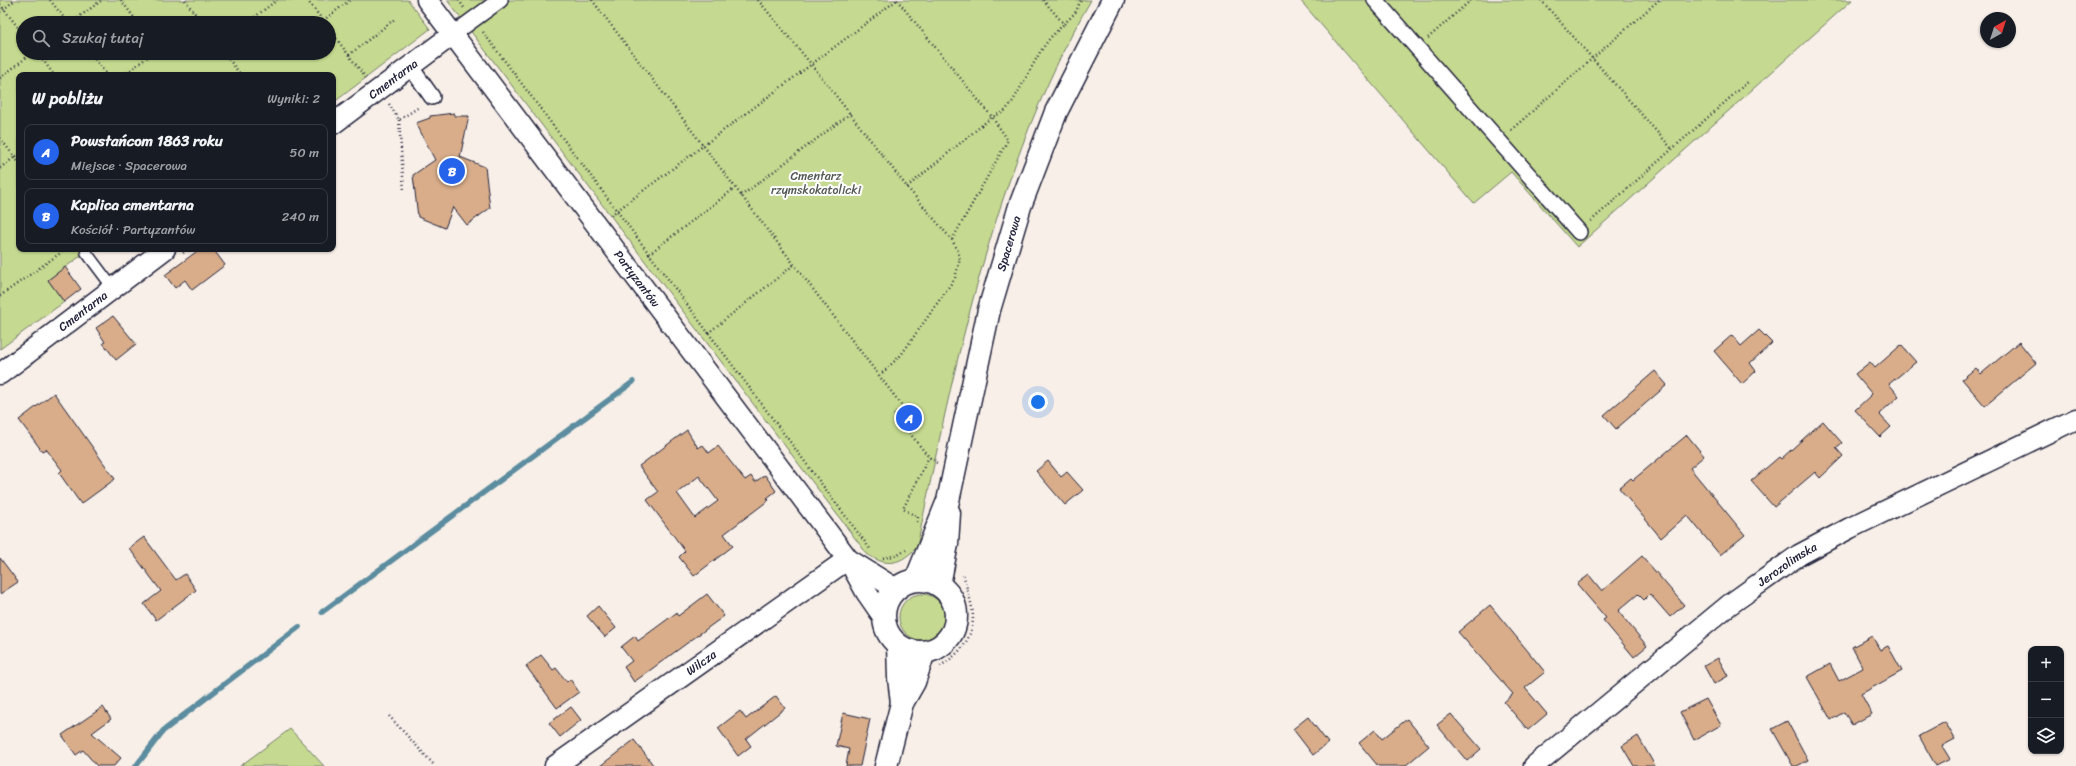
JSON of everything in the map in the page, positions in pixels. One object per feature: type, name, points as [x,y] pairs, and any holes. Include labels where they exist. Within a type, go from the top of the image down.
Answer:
[{"type":"street","name":"Partyzantów","points":[[427,0],[848,559],[866,592],[884,618]]},
{"type":"street","points":[[452,35],[500,0]]},
{"type":"street","name":"Spacerowa","points":[[916,580],[948,501],[989,310],[1020,206],[1056,112],[1113,0]]},
{"type":"street","points":[[1375,0],[1579,232]]},
{"type":"street","name":"Cmentarna","points":[[336,122],[452,35]]},
{"type":"street","points":[[410,66],[428,100]]},
{"type":"street","name":"Cmentarna","points":[[0,374],[162,252]]},
{"type":"street","name":"Jerozolimska","points":[[1534,766],[1729,605],[1799,555],[1850,528],[2076,419]]},
{"type":"street","name":"Spacerowa","points":[[939,585],[947,544],[949,519],[948,501]]},
{"type":"street","name":"Partyzantów","points":[[848,559],[896,589]]},
{"type":"street","name":"Wilcza","points":[[555,766],[848,559]]},
{"type":"street","points":[[886,766],[902,703],[914,682],[932,660],[936,649],[945,643],[952,634],[956,624],[957,612],[954,602],[948,592],[932,581],[916,580],[896,589],[887,602],[884,618],[886,629],[898,645],[906,650],[932,660]]},
{"type":"street","points":[[898,645],[899,678],[902,703]]},
{"type":"lane","points":[[86,252],[113,288]]},
{"type":"path","points":[[0,12],[15,0]]},
{"type":"path","points":[[50,0],[63,16]]},
{"type":"path","points":[[80,16],[102,0]]},
{"type":"path","points":[[121,0],[133,16]]},
{"type":"path","points":[[185,0],[197,16]]},
{"type":"path","points":[[256,16],[277,0]]},
{"type":"path","points":[[307,0],[319,16]]},
{"type":"path","points":[[330,16],[350,0]]},
{"type":"path","points":[[459,0],[867,546],[876,555],[882,558],[898,555],[909,547]]},
{"type":"path","points":[[592,0],[741,196],[880,375],[903,407],[894,414],[934,463]]},
{"type":"path","points":[[758,0],[812,65],[907,187],[952,240],[960,259],[955,278],[901,355],[880,375]]},
{"type":"path","points":[[616,211],[897,0],[992,116],[1008,140],[952,240]]},
{"type":"path","points":[[1043,0],[1064,24]]},
{"type":"path","points":[[907,187],[992,116],[1004,112],[1013,101],[1040,52],[1050,38],[1075,13],[1081,0]]},
{"type":"path","points":[[1417,48],[1471,0]]},
{"type":"path","points":[[1541,0],[1590,58],[1672,149]]},
{"type":"path","points":[[1499,141],[1590,58],[1659,0]]},
{"type":"path","points":[[0,4],[16,25]]},
{"type":"path","points":[[349,55],[396,18]]},
{"type":"path","points":[[336,38],[369,81]]},
{"type":"path","points":[[0,78],[23,60]]},
{"type":"path","points":[[43,60],[52,72]]},
{"type":"path","points":[[95,60],[105,72]]},
{"type":"path","points":[[128,72],[144,60]]},
{"type":"path","points":[[229,60],[238,72]]},
{"type":"path","points":[[1579,232],[1749,81]]},
{"type":"path","points":[[386,100],[399,120],[404,191]]},
{"type":"path","points":[[399,120],[428,100]]},
{"type":"path","points":[[741,196],[850,113]]},
{"type":"path","points":[[0,138],[16,159]]},
{"type":"path","points":[[0,168],[14,157]]},
{"type":"path","points":[[649,254],[735,188]]},
{"type":"path","points":[[0,296],[62,252]]},
{"type":"path","points":[[708,333],[795,264]]},
{"type":"path","points":[[916,529],[918,517],[903,509],[929,457]]},
{"type":"path","points":[[932,660],[949,661],[961,649],[971,631],[973,609],[962,569]]},
{"type":"path","points":[[389,716],[435,766]]},
{"type":"green space","points":[[0,0],[408,0],[430,29],[336,101],[336,72],[16,72],[16,252],[86,252],[48,280],[64,302],[0,349]]},
{"type":"green space","name":"Cmentarz rzymskokatolicki","points":[[447,0],[1091,0],[1058,63],[1029,128],[1004,196],[982,266],[963,336],[946,407],[917,547],[911,553],[894,562],[881,561],[867,554]]},
{"type":"green space","points":[[1300,0],[1852,0],[1577,247],[1511,172],[1474,203]]},
{"type":"green space","points":[[922,594],[935,598],[941,604],[945,617],[941,630],[935,636],[922,640],[909,636],[903,630],[899,617],[903,604],[909,598]]},
{"type":"green space","points":[[290,729],[324,766],[240,766]]},
{"type":"building","points":[[454,113],[454,116],[469,116],[460,157],[485,167],[490,208],[467,225],[453,207],[445,228],[418,217],[413,175],[435,160],[416,123],[430,118],[430,116]]},
{"type":"building","points":[[196,252],[215,252],[225,265],[192,290],[185,280],[175,288],[165,275]]},
{"type":"building","points":[[65,267],[81,289],[64,302],[48,280]]},
{"type":"building","points":[[113,316],[136,344],[116,360],[103,343],[105,342],[96,328]]},
{"type":"building","points":[[1759,330],[1772,343],[1750,363],[1756,371],[1742,384],[1714,351],[1732,335],[1741,346]]},
{"type":"building","points":[[2019,342],[2036,363],[1985,406],[1962,379],[1976,368],[1981,374]]},
{"type":"building","points":[[1901,345],[1916,362],[1889,384],[1899,396],[1879,414],[1891,427],[1880,437],[1855,410],[1872,394],[1855,374],[1870,362],[1875,368]]},
{"type":"building","points":[[1655,371],[1667,385],[1616,429],[1604,415]]},
{"type":"building","points":[[54,393],[115,479],[81,504],[59,473],[62,470],[46,449],[42,451],[19,420]]},
{"type":"building","points":[[1823,421],[1842,443],[1836,448],[1843,456],[1820,478],[1815,472],[1774,507],[1751,481],[1779,457],[1781,459]]},
{"type":"building","points":[[687,430],[698,448],[703,445],[709,453],[718,446],[745,480],[751,476],[755,482],[765,475],[776,491],[767,498],[769,500],[724,534],[733,546],[694,576],[679,557],[685,551],[647,500],[658,492],[639,466]],"holes":[[[699,476],[718,501],[695,518],[677,493]]]},
{"type":"building","points":[[1687,435],[1704,456],[1690,468],[1745,535],[1720,555],[1687,515],[1661,538],[1619,488],[1631,478],[1633,480]]},
{"type":"building","points":[[1048,461],[1061,477],[1067,472],[1083,490],[1065,505],[1036,471]]},
{"type":"building","points":[[144,537],[176,580],[185,574],[196,590],[156,620],[144,604],[161,591],[129,548]]},
{"type":"building","points":[[1642,556],[1684,605],[1670,617],[1650,594],[1644,600],[1638,594],[1618,611],[1647,646],[1634,657],[1603,620],[1606,618],[1577,584],[1589,575],[1602,591]]},
{"type":"building","points":[[0,558],[18,582],[0,594]]},
{"type":"building","points":[[707,594],[724,616],[634,682],[624,667],[632,661],[621,647],[635,636],[638,641],[676,613],[678,616]]},
{"type":"building","points":[[1490,605],[1545,672],[1525,688],[1547,714],[1528,730],[1504,702],[1513,694],[1458,632]]},
{"type":"building","points":[[598,606],[616,628],[605,637],[587,616]]},
{"type":"building","points":[[1872,636],[1880,650],[1888,646],[1902,671],[1861,694],[1872,714],[1852,725],[1844,712],[1831,720],[1807,677],[1830,664],[1839,681],[1863,668],[1852,647]]},
{"type":"building","points":[[541,655],[553,670],[556,668],[567,682],[570,679],[579,692],[557,708],[526,666]]},
{"type":"building","points":[[1718,658],[1728,676],[1714,684],[1704,666]]},
{"type":"building","points":[[776,696],[785,708],[746,739],[751,746],[738,756],[718,728],[740,711],[746,719]]},
{"type":"building","points":[[1706,699],[1721,725],[1694,740],[1680,712]]},
{"type":"building","points":[[103,707],[111,719],[92,733],[121,758],[114,766],[97,766],[83,750],[76,755],[62,735]]},
{"type":"building","points":[[571,707],[581,720],[560,737],[549,723]]},
{"type":"building","points":[[843,713],[870,719],[860,766],[846,766],[849,749],[836,746]]},
{"type":"building","points":[[1451,714],[1481,749],[1467,761],[1437,725]]},
{"type":"building","points":[[1308,717],[1328,743],[1313,755],[1293,729]]},
{"type":"building","points":[[1407,719],[1429,746],[1405,766],[1378,766],[1359,743],[1375,730],[1382,739]]},
{"type":"building","points":[[1787,721],[1808,760],[1797,766],[1793,766],[1772,729]]},
{"type":"building","points":[[1945,722],[1955,739],[1942,746],[1950,759],[1936,766],[1919,736]]},
{"type":"building","points":[[1638,736],[1655,766],[1634,766],[1622,746]]},
{"type":"building","points":[[634,740],[654,766],[600,766]]},
{"type":"waterway","points":[[322,612],[633,382]]},
{"type":"waterway","points":[[136,766],[163,731],[299,627]]},
{"type":"place","name":"Kaplica cmentarna","points":[[452,171]]},
{"type":"place","name":"Powstańcom 1863 roku","points":[[909,418]]}]
